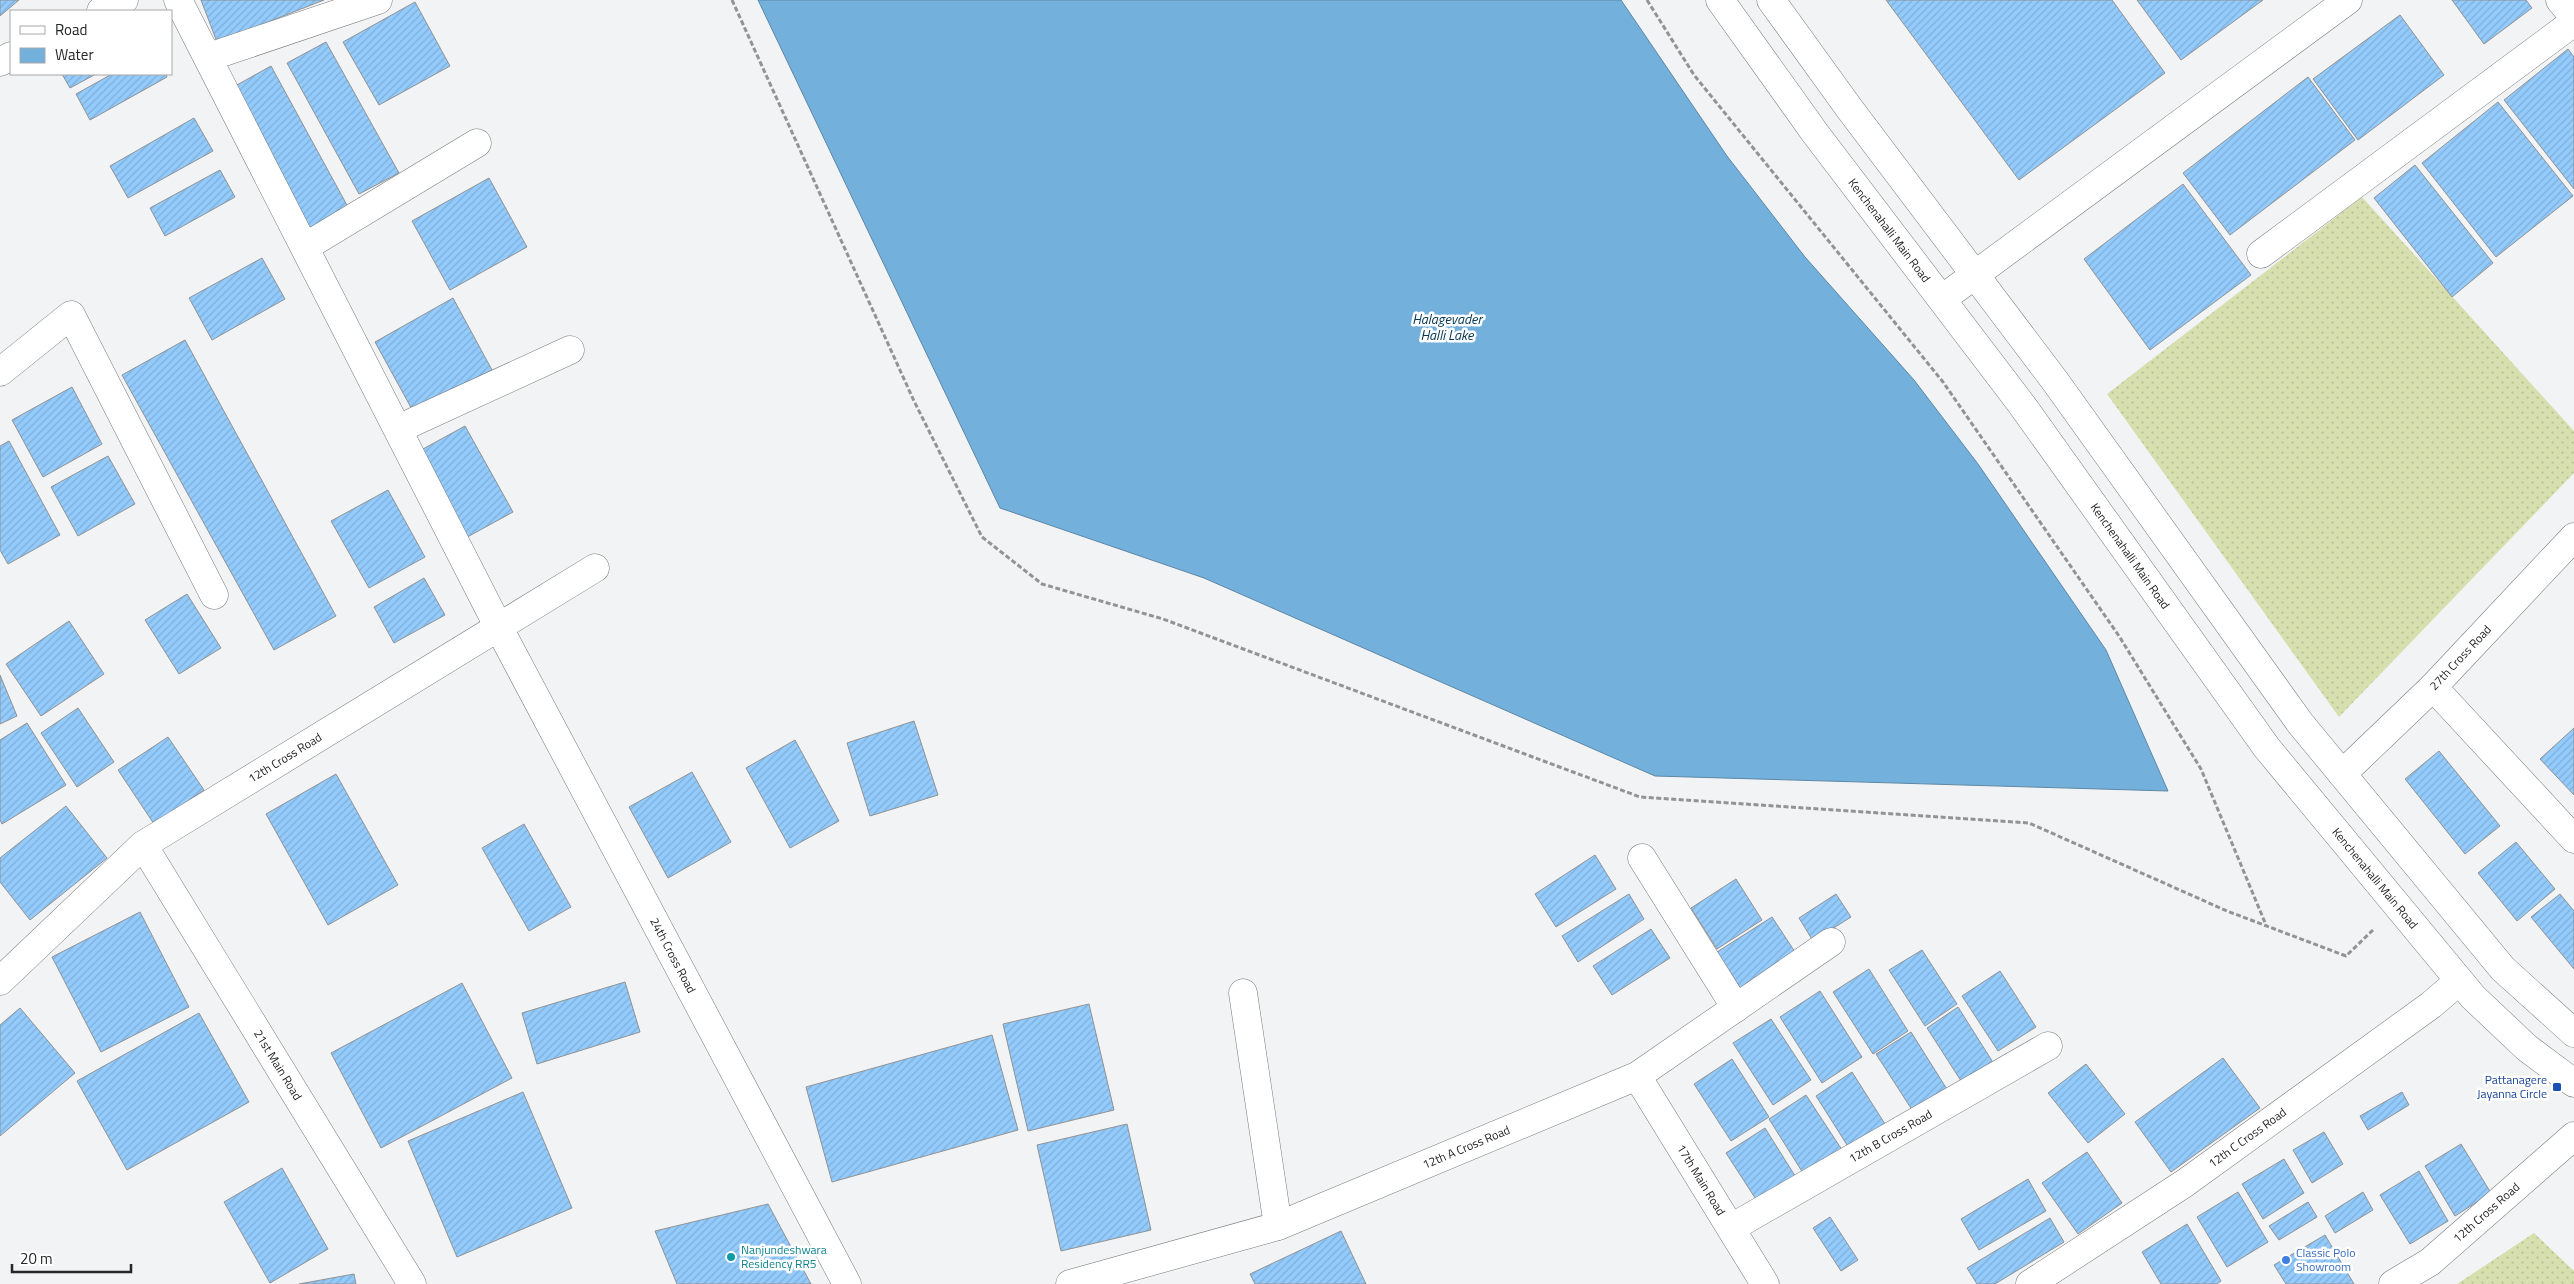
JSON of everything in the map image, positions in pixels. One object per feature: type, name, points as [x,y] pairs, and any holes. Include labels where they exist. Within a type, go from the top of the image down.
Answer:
[{"type":"street","points":[[103,10],[124,0]]},
{"type":"street","name":"24th Cross Road","points":[[178,0],[499,628],[847,1284]]},
{"type":"street","points":[[209,58],[378,0]]},
{"type":"street","name":"Kenchenahalli Main Road","points":[[1720,0],[1815,133],[2022,405],[2267,748],[2459,981],[2526,1048],[2574,1083]]},
{"type":"street","points":[[1771,0],[1848,108],[2055,381],[2300,723],[2503,969],[2574,1033]]},
{"type":"street","points":[[1942,300],[2348,0]]},
{"type":"street","points":[[2560,0],[2574,17]]},
{"type":"street","points":[[2262,254],[2574,22]]},
{"type":"street","points":[[305,246],[477,143]]},
{"type":"street","points":[[0,372],[71,315],[214,595]]},
{"type":"street","points":[[398,429],[570,350]]},
{"type":"street","name":"27th Cross Road","points":[[2342,774],[2433,687],[2574,537]]},
{"type":"street","name":"12th Cross Road","points":[[0,981],[143,846],[595,568]]},
{"type":"street","points":[[2433,687],[2574,839]]},
{"type":"street","name":"21st Main Road","points":[[143,846],[412,1284]]},
{"type":"street","points":[[1642,858],[1736,1008]]},
{"type":"street","name":"12th A Cross Road","points":[[1070,1284],[1278,1226],[1637,1076],[1831,942]]},
{"type":"street","name":"12th C Cross Road","points":[[2030,1284],[2185,1183],[2431,1005],[2459,981]]},
{"type":"street","points":[[1243,993],[1278,1226]]},
{"type":"street","name":"12th B Cross Road","points":[[1731,1228],[2048,1046]]},
{"type":"street","name":"17th Main Road","points":[[1637,1076],[1765,1284]]},
{"type":"street","name":"12th Cross Road","points":[[2393,1284],[2430,1262],[2574,1136]]},
{"type":"path","points":[[732,0],[914,402],[982,537],[1042,584],[1163,619],[1640,797],[2029,823],[2227,912],[2346,956],[2398,907]]},
{"type":"path","points":[[1647,0],[1694,76],[1942,382],[2119,636],[2201,768],[2266,926]]},
{"type":"green space","points":[[2362,197],[2574,431],[2574,473],[2339,717],[2107,394]]},
{"type":"green space","points":[[2534,1233],[2574,1271],[2574,1284],[2457,1284]]},
{"type":"water","name":"Halagevader Halli Lake","points":[[758,0],[1621,0],[1727,156],[1805,257],[1914,380],[1978,464],[2106,650],[2168,791],[1655,776],[1204,578],[1000,508]]},
{"type":"building","points":[[0,0],[19,0],[0,16]]},
{"type":"building","points":[[201,0],[324,0],[217,42]]},
{"type":"building","points":[[1886,0],[2112,0],[2165,73],[2019,180]]},
{"type":"building","points":[[2137,0],[2263,0],[2181,60]]},
{"type":"building","points":[[2452,0],[2526,0],[2532,8],[2484,44]]},
{"type":"building","points":[[415,2],[450,66],[379,105],[343,42]]},
{"type":"building","points":[[2400,15],[2444,75],[2358,140],[2313,79]]},
{"type":"building","points":[[326,42],[399,173],[359,194],[287,63]]},
{"type":"building","points":[[2568,49],[2574,57],[2574,189],[2504,100]]},
{"type":"building","points":[[271,66],[348,207],[306,231],[228,90]]},
{"type":"building","points":[[63,75],[94,75],[70,88]]},
{"type":"building","points":[[110,75],[166,75],[167,77],[90,120],[76,94]]},
{"type":"building","points":[[2308,77],[2355,140],[2230,235],[2183,173]]},
{"type":"building","points":[[2498,102],[2573,196],[2496,257],[2422,163]]},
{"type":"building","points":[[194,118],[213,151],[128,198],[110,166]]},
{"type":"building","points":[[2415,165],[2493,263],[2452,297],[2374,198]]},
{"type":"building","points":[[220,170],[235,197],[165,236],[150,208]]},
{"type":"building","points":[[489,178],[527,247],[450,290],[412,221]]},
{"type":"building","points":[[2183,184],[2251,275],[2150,350],[2084,259]]},
{"type":"building","points":[[262,258],[285,299],[212,340],[189,298]]},
{"type":"building","points":[[453,298],[492,370],[414,413],[375,342]]},
{"type":"building","points":[[185,340],[336,616],[274,650],[122,375]]},
{"type":"building","points":[[72,387],[102,444],[43,477],[12,420]]},
{"type":"building","points":[[465,426],[513,512],[460,541],[412,455]]},
{"type":"building","points":[[9,441],[60,535],[8,564],[0,550],[0,446]]},
{"type":"building","points":[[108,456],[135,504],[78,536],[51,487]]},
{"type":"building","points":[[388,490],[425,557],[369,588],[331,521]]},
{"type":"building","points":[[424,578],[445,615],[394,643],[374,607]]},
{"type":"building","points":[[187,594],[221,648],[179,674],[145,620]]},
{"type":"building","points":[[69,621],[104,674],[41,716],[6,664]]},
{"type":"building","points":[[0,675],[17,716],[0,724]]},
{"type":"building","points":[[78,708],[114,762],[77,787],[41,733]]},
{"type":"building","points":[[914,721],[938,795],[870,816],[847,743]]},
{"type":"building","points":[[27,723],[66,785],[2,824],[0,820],[0,740]]},
{"type":"building","points":[[2574,728],[2574,795],[2540,759]]},
{"type":"building","points":[[168,737],[204,790],[154,824],[118,770]]},
{"type":"building","points":[[795,740],[839,821],[790,848],[746,768]]},
{"type":"building","points":[[2439,751],[2500,826],[2465,854],[2405,779]]},
{"type":"building","points":[[692,772],[731,842],[668,878],[629,807]]},
{"type":"building","points":[[336,774],[398,885],[328,925],[266,814]]},
{"type":"building","points":[[66,806],[107,858],[30,920],[0,882],[0,858]]},
{"type":"building","points":[[524,824],[571,907],[529,931],[482,848]]},
{"type":"building","points":[[2516,842],[2555,889],[2517,921],[2478,873]]},
{"type":"building","points":[[1595,855],[1616,889],[1556,927],[1535,894]]},
{"type":"building","points":[[1736,879],[1762,920],[1717,949],[1691,908]]},
{"type":"building","points":[[1629,894],[1644,919],[1578,962],[1562,936]]},
{"type":"building","points":[[1836,894],[1851,917],[1813,941],[1799,918]]},
{"type":"building","points":[[2560,894],[2574,911],[2574,969],[2531,917]]},
{"type":"building","points":[[140,912],[189,1007],[101,1052],[52,957]]},
{"type":"building","points":[[1772,917],[1799,958],[1744,994],[1717,952]]},
{"type":"building","points":[[1651,929],[1670,958],[1612,995],[1593,966]]},
{"type":"building","points":[[1922,950],[1957,1004],[1925,1026],[1889,970]]},
{"type":"building","points":[[1869,969],[1908,1031],[1873,1054],[1833,992]]},
{"type":"building","points":[[2000,971],[2036,1027],[1998,1051],[1962,996]]},
{"type":"building","points":[[625,982],[640,1032],[537,1064],[522,1013]]},
{"type":"building","points":[[462,983],[512,1078],[381,1148],[331,1053]]},
{"type":"building","points":[[1820,991],[1862,1057],[1822,1083],[1780,1017]]},
{"type":"building","points":[[1089,1004],[1114,1110],[1028,1131],[1003,1024]]},
{"type":"building","points":[[1958,1007],[1994,1064],[1963,1084],[1927,1028]]},
{"type":"building","points":[[20,1008],[75,1073],[0,1136],[0,1025]]},
{"type":"building","points":[[199,1013],[249,1102],[127,1170],[77,1081]]},
{"type":"building","points":[[1771,1019],[1811,1080],[1773,1105],[1733,1043]]},
{"type":"building","points":[[1911,1032],[1950,1094],[1916,1116],[1876,1054]]},
{"type":"building","points":[[992,1035],[1018,1130],[832,1182],[806,1087]]},
{"type":"building","points":[[2223,1058],[2260,1108],[2171,1172],[2135,1122]]},
{"type":"building","points":[[1732,1059],[1769,1117],[1731,1141],[1694,1084]]},
{"type":"building","points":[[2086,1064],[2125,1114],[2088,1143],[2048,1093]]},
{"type":"building","points":[[1852,1072],[1885,1124],[1849,1148],[1816,1096]]},
{"type":"building","points":[[523,1092],[572,1208],[457,1257],[408,1141]]},
{"type":"building","points":[[2402,1092],[2409,1105],[2368,1130],[2360,1116]]},
{"type":"building","points":[[1806,1095],[1846,1156],[1808,1181],[1769,1119]]},
{"type":"building","points":[[1127,1124],[1151,1230],[1061,1251],[1037,1145]]},
{"type":"building","points":[[1765,1128],[1797,1179],[1759,1204],[1726,1153]]},
{"type":"building","points":[[2324,1132],[2343,1164],[2312,1183],[2293,1150]]},
{"type":"building","points":[[2461,1144],[2491,1193],[2455,1216],[2425,1166]]},
{"type":"building","points":[[2087,1152],[2122,1203],[2078,1234],[2042,1183]]},
{"type":"building","points":[[2284,1159],[2304,1193],[2263,1219],[2242,1184]]},
{"type":"building","points":[[282,1168],[328,1249],[270,1283],[224,1202]]},
{"type":"building","points":[[2419,1171],[2448,1221],[2410,1244],[2380,1195]]},
{"type":"building","points":[[2028,1179],[2046,1211],[1979,1250],[1961,1219]]},
{"type":"building","points":[[2238,1192],[2268,1242],[2227,1267],[2197,1217]]},
{"type":"building","points":[[2363,1192],[2373,1210],[2335,1233],[2325,1216]]},
{"type":"building","points":[[2308,1202],[2317,1217],[2279,1240],[2269,1226]]},
{"type":"building","name":"Nanjundeshwara Residency RR5","points":[[768,1204],[811,1284],[677,1284],[655,1231]]},
{"type":"building","points":[[1830,1217],[1858,1260],[1841,1271],[1813,1228]]},
{"type":"building","points":[[2050,1218],[2064,1242],[1995,1284],[1977,1284],[1967,1268]]},
{"type":"building","points":[[2187,1224],[2221,1281],[2217,1284],[2161,1284],[2142,1252]]},
{"type":"building","points":[[1341,1231],[1366,1284],[1255,1284],[1250,1274]]},
{"type":"building","points":[[2325,1235],[2354,1284],[2286,1284],[2274,1265]]},
{"type":"building","points":[[354,1274],[356,1284],[299,1284]]},
{"type":"place","name":"Pattanagere Jayanna Circle","points":[[2557,1087]]},
{"type":"place","name":"Nanjundeshwara Residency RR5","points":[[731,1257]]},
{"type":"place","name":"Classic Polo Showroom","points":[[2286,1260]]}]
